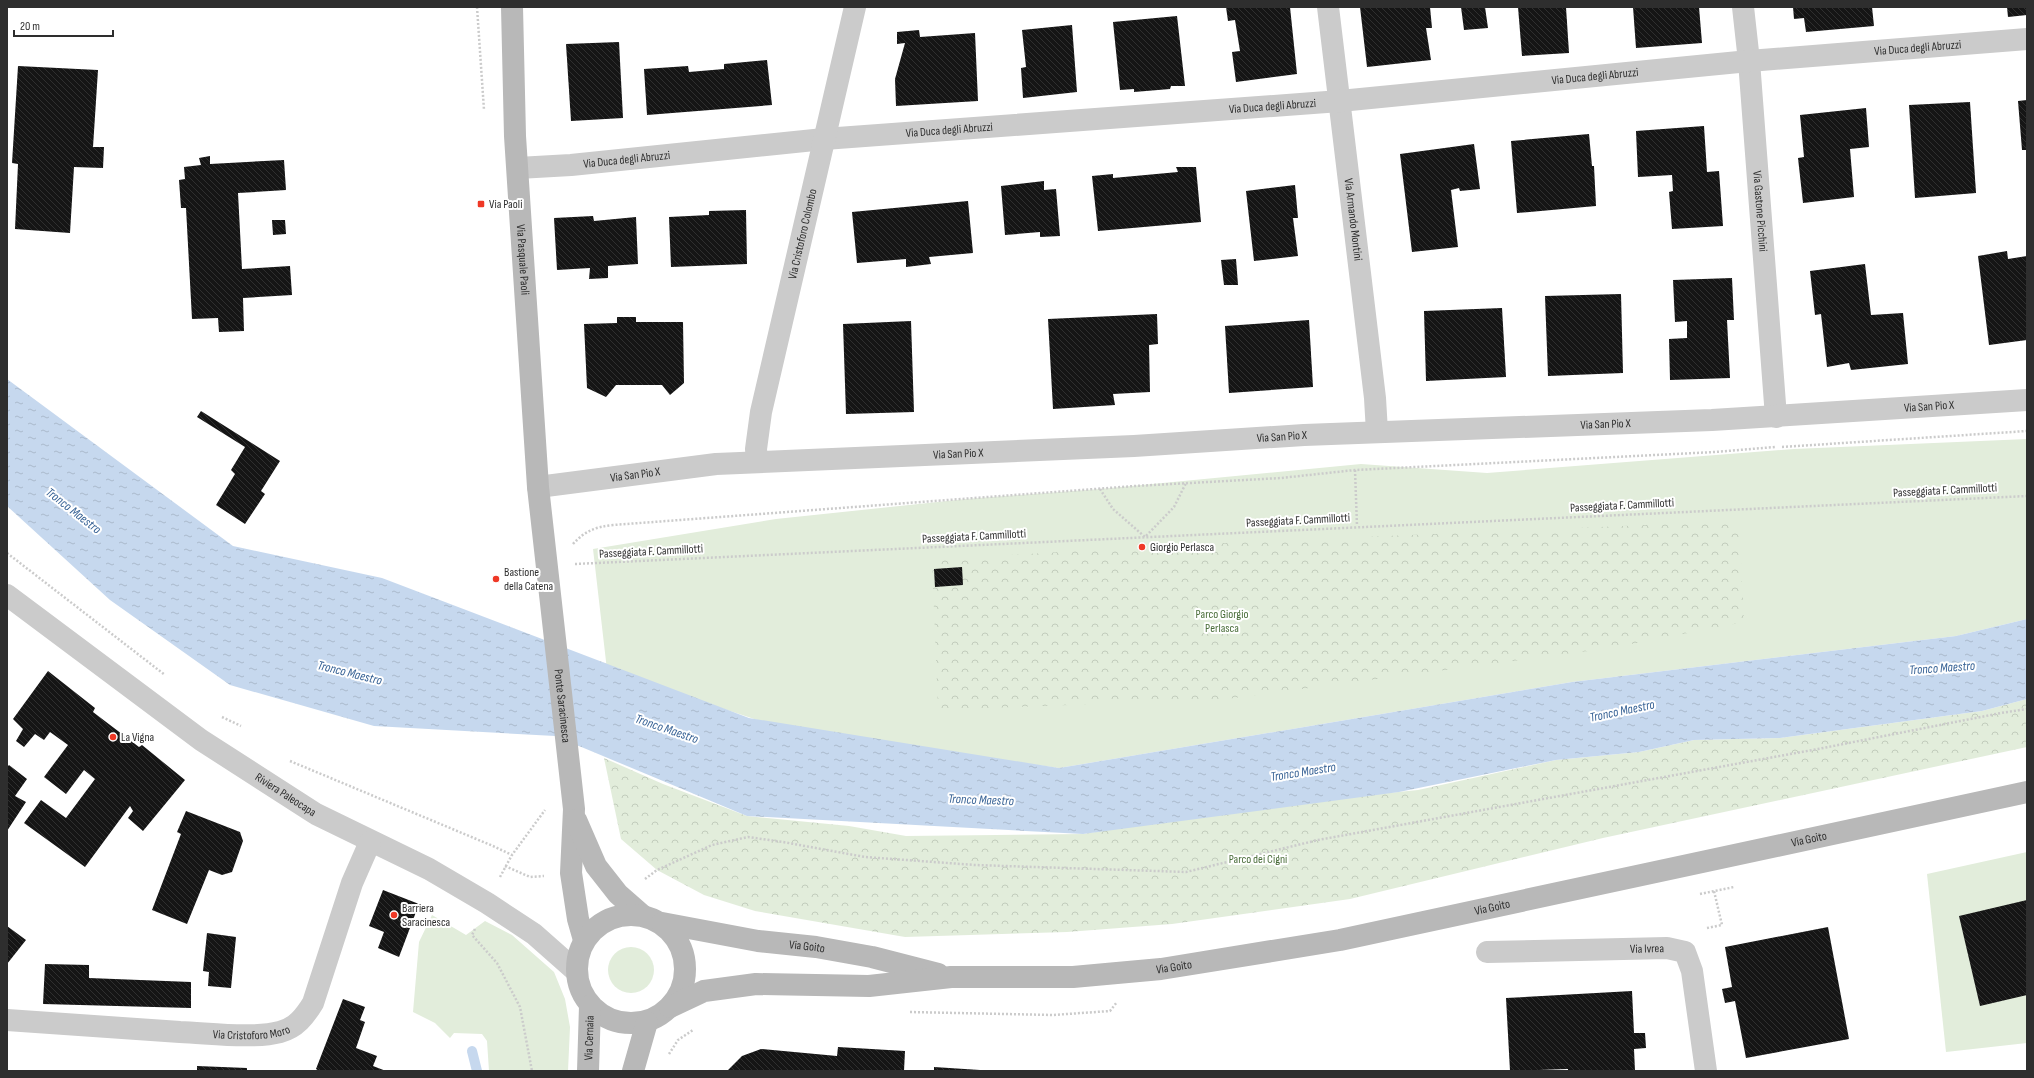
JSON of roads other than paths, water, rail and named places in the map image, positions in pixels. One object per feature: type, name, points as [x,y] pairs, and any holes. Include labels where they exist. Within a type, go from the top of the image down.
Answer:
[{"type":"main road","name":"Via Pasquale Paoli","points":[[512,7],[515,136],[538,487]]},
{"type":"main road","name":"Ponte Saracinesca","points":[[538,487],[555,631],[574,817]]},
{"type":"main road","name":"Via Goito","points":[[670,1007],[704,991],[756,984],[869,986],[951,977],[1073,977],[1161,969],[1253,955],[1340,940],[2027,792]]},
{"type":"main road","points":[[574,817],[596,866],[618,894],[652,919],[678,941],[685,963],[682,987],[670,1007],[659,1016],[647,1022],[632,1024],[616,1022],[602,1015],[590,1006],[583,996],[577,972],[578,956],[584,940],[600,924],[620,915],[652,919]]},
{"type":"main road","points":[[574,817],[571,873],[578,919],[584,940]]},
{"type":"main road","name":"Via Goito","points":[[652,919],[758,941],[816,947],[872,957],[951,977]]},
{"type":"main road","name":"Via Cernaia","points":[[588,1071],[590,1006]]},
{"type":"main road","points":[[633,1071],[647,1022]]},
{"type":"street","name":"Via Cristoforo Colombo","points":[[757,462],[756,449],[761,412],[855,7]]},
{"type":"street","name":"Via Armando Montini","points":[[1328,7],[1375,398],[1377,432]]},
{"type":"street","name":"Via Gastone Picchini","points":[[1743,7],[1749,61],[1776,417]]},
{"type":"street","name":"Via Duca degli Abruzzi","points":[[518,168],[571,165],[824,138],[1340,101],[1749,61],[2027,39]]},
{"type":"street","name":"Via San Pio X","points":[[538,487],[716,464],[1134,446],[1279,436],[1776,417],[2027,400]]},
{"type":"street","name":"Riviera Paleocapa","points":[[7,595],[201,740],[316,814],[370,842],[429,869],[487,903],[534,934],[577,972]]},
{"type":"street","name":"Via Cristoforo Moro","points":[[7,1020],[204,1033],[265,1035],[282,1032],[296,1025],[306,1015],[314,1003],[352,883],[370,842]]},
{"type":"street","name":"Via Ivrea","points":[[1487,952],[1667,948],[1685,952],[1692,970],[1706,1071]]},
{"type":"water","name":"Tronco Maestro","points":[[7,379],[233,546],[382,578],[749,718],[1059,768],[1572,682],[1956,636],[2027,619],[2027,699],[1982,711],[1780,738],[1694,740],[1639,752],[1556,760],[1399,792],[1083,834],[747,816],[555,736],[374,726],[230,685],[110,600],[7,506]]},
{"type":"waterway","points":[[472,1051],[477,1071]]},
{"type":"place","name":"Via Paoli","points":[[481,204]]},
{"type":"place","name":"Giorgio Perlasca","points":[[1142,547]]},
{"type":"place","name":"Bastione della Catena","points":[[496,579]]},
{"type":"place","name":"La Vigna","points":[[113,737]]},
{"type":"place","name":"Barriera Saracinesca","points":[[394,915]]},
{"type":"park label","name":"Parco Giorgio Perlasca","points":[[1222,621]]},
{"type":"park label","name":"Parco dei Cigni","points":[[1258,859]]}]
